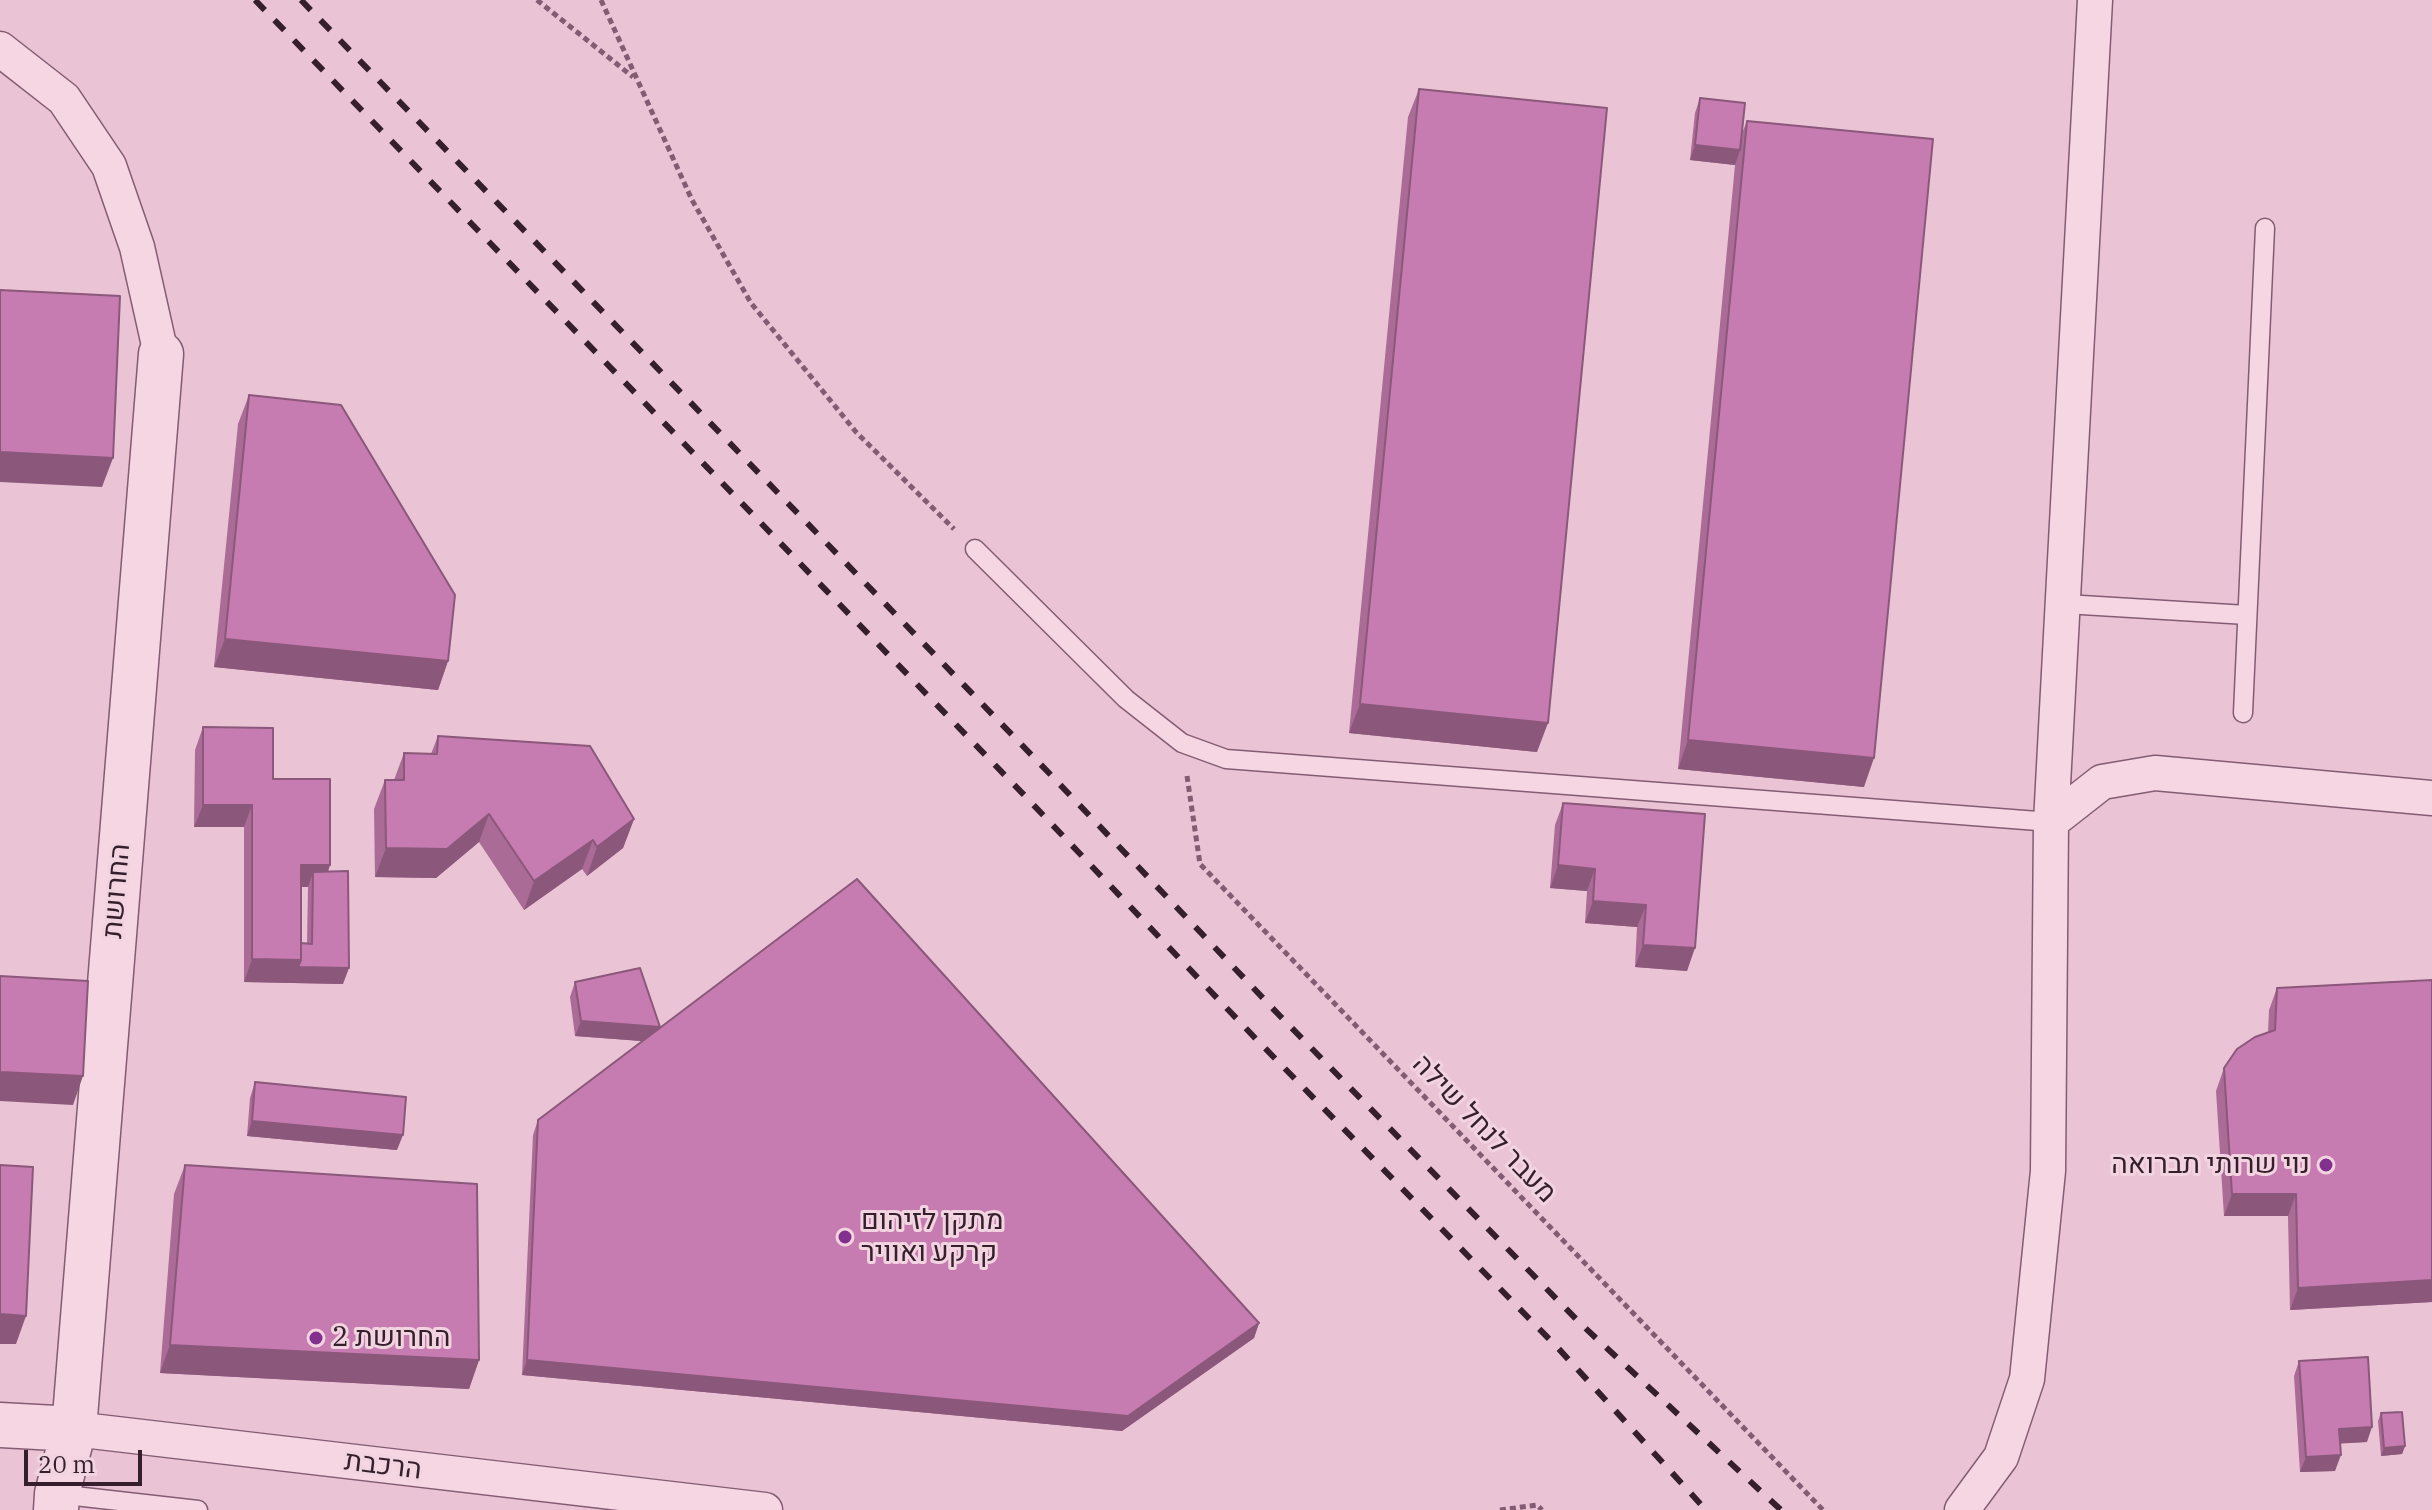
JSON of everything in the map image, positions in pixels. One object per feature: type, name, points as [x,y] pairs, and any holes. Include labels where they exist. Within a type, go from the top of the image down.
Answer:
[{"type":"street","points":[[1962,1510],[2001,1457],[2027,1379],[2048,1171],[2051,822],[2095,0]]},
{"type":"street","points":[[0,49],[64,99],[109,166],[137,247],[161,354]]},
{"type":"street","name":"החרושת","points":[[57,1502],[74,1429],[161,354]]},
{"type":"street","points":[[2051,822],[2102,782],[2155,773],[2432,798]]},
{"type":"street","name":"הרכבת","points":[[0,1425],[74,1429],[751,1509]]},
{"type":"lane","points":[[2243,713],[2265,228]]},
{"type":"lane","points":[[975,549],[1126,699],[1182,743],[1226,759],[2051,822]]},
{"type":"lane","points":[[2065,604],[2247,615]]},
{"type":"lane","points":[[57,1502],[198,1510]]},
{"type":"path","points":[[537,0],[636,79]]},
{"type":"path","points":[[601,0],[692,200],[751,303],[856,432],[975,549]]},
{"type":"path","name":"מעבר לנחל שילה","points":[[1182,743],[1200,864],[1823,1510]]},
{"type":"path","points":[[1500,1510],[1537,1505],[1542,1510]]},
{"type":"building","points":[[1419,89],[1607,108],[1548,723],[1360,704]]},
{"type":"building","points":[[1700,98],[1745,103],[1740,150],[1695,145]]},
{"type":"building","points":[[1747,121],[1933,139],[1874,758],[1688,740]]},
{"type":"building","points":[[0,290],[120,296],[113,458],[0,452]]},
{"type":"building","points":[[249,395],[341,405],[455,595],[448,661],[225,639]]},
{"type":"building","points":[[203,727],[273,728],[273,779],[330,779],[330,865],[301,865],[301,960],[252,959],[252,805],[203,805]]},
{"type":"building","points":[[438,736],[590,746],[634,819],[597,847],[593,840],[534,881],[489,814],[447,849],[386,848],[385,780],[404,780],[404,753],[437,754]]},
{"type":"building","points":[[1563,803],[1705,814],[1695,948],[1643,945],[1646,905],[1593,901],[1595,869],[1558,865]]},
{"type":"building","points":[[348,871],[349,968],[298,967],[301,943],[312,944],[313,872]]},
{"type":"building","name":"מתקן לזיהום קרקע ואוויר","points":[[857,879],[1259,1323],[1128,1416],[527,1360],[538,1120]]},
{"type":"building","points":[[640,968],[660,1027],[581,1021],[575,982]]},
{"type":"building","points":[[0,976],[88,981],[83,1076],[0,1072]]},
{"type":"building","name":"נוי שרותי תברואה","points":[[2432,980],[2432,1280],[2298,1288],[2296,1194],[2232,1194],[2224,1068],[2237,1049],[2255,1037],[2275,1030],[2277,988]]},
{"type":"building","points":[[255,1082],[406,1097],[403,1135],[252,1121]]},
{"type":"building","points":[[0,1165],[33,1167],[26,1316],[0,1314]]},
{"type":"building","points":[[185,1165],[477,1184],[479,1360],[170,1345]]},
{"type":"building","points":[[2368,1357],[2372,1427],[2339,1429],[2341,1455],[2306,1457],[2299,1361]]},
{"type":"building","points":[[2402,1412],[2405,1446],[2384,1448],[2381,1413]]},
{"type":"railway","points":[[255,0],[1558,1348],[1706,1510]]},
{"type":"railway","points":[[301,0],[1582,1325],[1781,1510]]},
{"type":"place","name":"נוי שרותי תברואה","points":[[2326,1165]]},
{"type":"place","name":"מתקן לזיהום קרקע ואוויר","points":[[845,1237]]},
{"type":"place","name":"החרושת 2","points":[[316,1338]]}]
